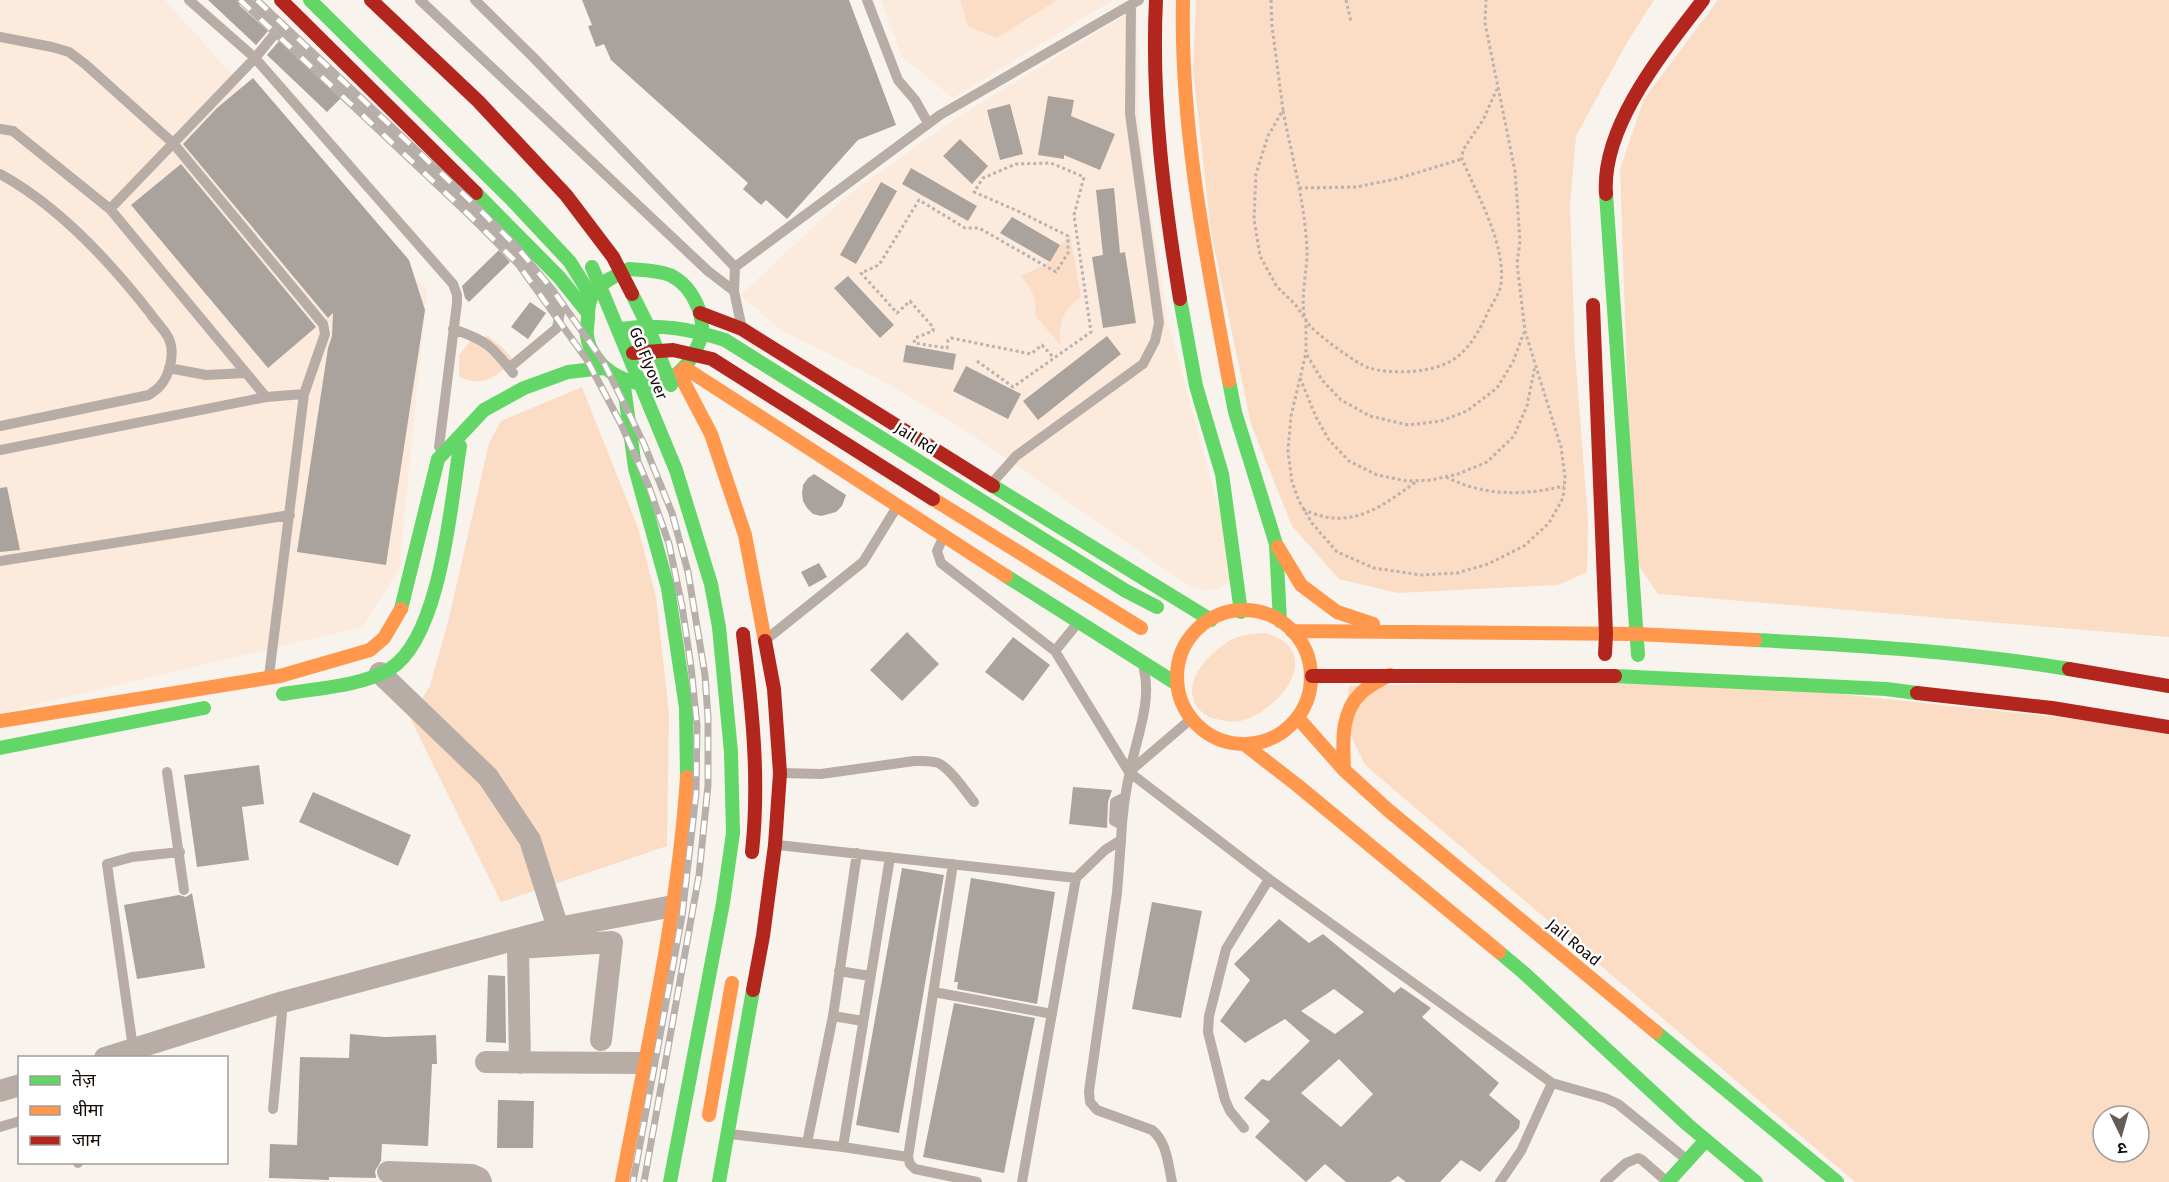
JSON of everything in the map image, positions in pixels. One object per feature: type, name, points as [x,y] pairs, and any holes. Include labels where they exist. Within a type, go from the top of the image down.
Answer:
[{"type":"main road","points":[[281,0],[526,242],[560,277],[588,313]]},
{"type":"main road","points":[[310,0],[510,198],[570,262],[591,296]]},
{"type":"main road","name":"GG Flyover","points":[[371,0],[478,101],[566,195],[613,256],[647,324],[675,395]]},
{"type":"main road","points":[[1156,0],[1154,38],[1156,106],[1167,220],[1196,386],[1222,474],[1240,612]]},
{"type":"main road","points":[[1183,0],[1182,45],[1198,210],[1235,412],[1276,544],[1301,585],[1337,612],[1394,631]]},
{"type":"main road","points":[[1638,676],[1638,634],[1605,189],[1607,165],[1625,113],[1651,68],[1702,0]]},
{"type":"main road","name":"GG Flyover","points":[[586,259],[592,267],[619,330],[676,470],[711,584],[719,627],[731,752],[733,833],[723,903],[670,1182]]},
{"type":"main road","points":[[629,269],[655,270],[672,276],[689,290],[702,322],[700,341],[693,358],[682,371],[664,382],[639,385],[604,368],[595,357],[588,339],[586,320],[588,313],[591,296],[609,280],[629,269]]},
{"type":"main road","points":[[1593,294],[1606,634],[1604,676]]},
{"type":"main road","points":[[700,313],[742,329],[1211,620]]},
{"type":"main road","name":"Jail Rd","points":[[619,330],[647,324],[683,327],[725,340],[1126,591],[1157,607],[1167,608],[1186,604]]},
{"type":"main road","points":[[628,354],[658,350],[685,350],[712,358],[905,482],[1099,600],[1177,684]]},
{"type":"main road","points":[[0,721],[275,676],[370,650],[384,639],[402,607],[438,459],[484,410],[524,388],[568,372],[604,368]]},
{"type":"main road","points":[[682,371],[1078,622],[1141,646]]},
{"type":"main road","points":[[682,371],[711,434],[745,535],[774,689],[780,773],[775,845],[763,936],[719,1182]]},
{"type":"main road","points":[[622,1182],[673,906],[683,839],[688,765],[686,708],[668,588],[635,468],[623,379]]},
{"type":"main road","points":[[277,695],[365,679],[390,669],[411,648],[434,593],[439,574],[462,434]]},
{"type":"main road","points":[[1276,544],[1280,621]]},
{"type":"main road","points":[[1248,611],[1266,615],[1280,621],[1302,643],[1312,676],[1310,695],[1298,718],[1281,735],[1255,744],[1236,744],[1201,729],[1191,719],[1182,703],[1177,684],[1178,665],[1193,633],[1211,620],[1229,612],[1248,611]]},
{"type":"main road","points":[[740,616],[751,700],[755,767],[750,868]]},
{"type":"main road","points":[[1292,631],[1638,634],[1867,645],[2000,658],[2169,686]]},
{"type":"main road","points":[[1344,770],[1342,728],[1352,705],[1359,695],[1390,675]]},
{"type":"main road","points":[[1312,676],[1638,676],[1886,689],[2052,708],[2169,727]]},
{"type":"main road","points":[[0,748],[213,707]]},
{"type":"main road","name":"Jail Road","points":[[1298,718],[1344,770],[1388,810],[1837,1182]]},
{"type":"main road","points":[[1244,744],[1297,785],[1524,973],[1706,1140],[1756,1182]]},
{"type":"main road","points":[[706,1130],[734,970]]},
{"type":"main road","points":[[1668,1182],[1706,1140]]},
{"type":"street","points":[[380,673],[488,777],[530,840],[558,928]]},
{"type":"street","points":[[111,1056],[283,1002],[558,928],[673,906]]},
{"type":"street","points":[[520,1063],[518,948],[612,942],[601,1040]]},
{"type":"street","points":[[486,1062],[644,1063]]},
{"type":"street","points":[[0,1091],[18,1086]]},
{"type":"street","points":[[388,1172],[472,1175],[479,1178],[481,1182]]},
{"type":"lane","points":[[189,0],[255,58],[453,284],[457,295],[438,459]]},
{"type":"lane","points":[[244,0],[358,103],[482,223],[515,256],[560,312],[557,328],[509,368]]},
{"type":"lane","points":[[110,209],[255,58],[277,29],[310,0]]},
{"type":"lane","points":[[420,0],[708,271],[734,291]]},
{"type":"lane","points":[[475,0],[735,267],[734,291],[742,329]]},
{"type":"lane","points":[[867,0],[898,81],[915,100],[928,123]]},
{"type":"lane","points":[[735,267],[928,123],[1135,2]]},
{"type":"lane","points":[[992,484],[1016,456],[1143,364],[1155,341],[1159,323],[1130,114],[1135,2]]},
{"type":"lane","points":[[0,37],[52,46],[69,52],[85,64],[173,143],[323,324],[325,334],[304,394],[275,676],[277,695]]},
{"type":"lane","points":[[0,129],[13,131],[110,209],[266,397]]},
{"type":"lane","points":[[0,174],[23,187],[57,213],[131,289],[169,339],[171,359],[160,386],[149,394],[0,426]]},
{"type":"lane","points":[[453,329],[484,341],[496,350],[524,388]]},
{"type":"lane","points":[[169,368],[206,375],[246,373]]},
{"type":"lane","points":[[0,450],[266,397],[304,394]]},
{"type":"lane","points":[[766,640],[863,562],[897,507]]},
{"type":"lane","points":[[0,561],[290,515]]},
{"type":"lane","points":[[943,537],[937,551],[941,563],[1054,651],[1129,772],[1269,879],[1552,1083],[1618,1104],[1687,1160]]},
{"type":"lane","points":[[1054,651],[1078,622]]},
{"type":"lane","points":[[1141,646],[1147,682],[1144,708],[1125,797],[1117,893],[1089,1091],[1090,1102],[1097,1110],[1152,1130],[1159,1136],[1164,1146],[1172,1182]]},
{"type":"lane","points":[[1129,772],[1191,719]]},
{"type":"lane","points":[[780,773],[821,774],[928,761],[946,769],[974,802]]},
{"type":"lane","points":[[167,772],[184,890]]},
{"type":"lane","points":[[1022,1182],[1076,878],[1105,849],[1121,840]]},
{"type":"lane","points":[[775,845],[1076,878]]},
{"type":"lane","points":[[133,1048],[107,864],[132,858],[180,852]]},
{"type":"lane","points":[[807,1143],[833,1016],[857,853]]},
{"type":"lane","points":[[843,1147],[890,857]]},
{"type":"lane","points":[[953,864],[908,1158],[915,1169],[977,1182]]},
{"type":"lane","points":[[1244,1128],[1230,1111],[1225,1100],[1208,1032],[1217,981],[1226,949],[1269,879]]},
{"type":"lane","points":[[839,971],[870,976]]},
{"type":"lane","points":[[934,992],[1052,1014]]},
{"type":"lane","points":[[273,1109],[283,1002]]},
{"type":"lane","points":[[833,1016],[863,1021]]},
{"type":"lane","points":[[1500,1182],[1521,1151],[1552,1083]]},
{"type":"lane","points":[[0,1127],[18,1122]]},
{"type":"lane","points":[[728,1134],[843,1147],[908,1158]]},
{"type":"lane","points":[[1605,1182],[1626,1163],[1638,1158],[1668,1182]]},
{"type":"path","points":[[1271,0],[1272,26],[1283,110],[1299,188],[1307,252],[1303,293],[1306,353],[1291,416],[1288,451],[1292,482],[1312,524],[1337,552],[1374,568],[1421,576],[1457,573],[1488,564],[1524,546],[1549,523],[1563,498],[1565,477],[1561,447],[1525,331],[1517,264],[1520,241],[1515,171],[1485,23],[1487,0]]},
{"type":"path","points":[[1347,0],[1351,22]]},
{"type":"path","points":[[1283,110],[1268,136],[1256,174],[1254,219],[1260,256],[1277,287],[1295,304],[1315,331],[1368,368],[1398,372],[1427,370],[1456,358],[1476,336],[1501,286],[1502,261],[1494,235],[1462,159],[1463,150],[1483,120],[1498,88]]},
{"type":"path","points":[[1299,188],[1356,187],[1396,179],[1462,159]]},
{"type":"path","points":[[977,361],[1013,387],[1091,332],[1074,215],[1084,177],[1051,163],[1016,164],[983,178],[974,192],[1068,236],[1068,253],[1056,272],[979,228],[965,228],[920,201],[879,265],[861,273],[897,312],[910,301],[933,327],[933,331],[915,338],[914,343],[947,348],[948,340],[951,338],[1031,354],[1042,345],[1054,358]]},
{"type":"path","points":[[1306,353],[1322,380],[1341,400],[1370,416],[1408,425],[1441,421],[1467,411],[1497,388],[1513,362],[1525,331]]},
{"type":"path","points":[[1299,376],[1316,417],[1329,440],[1349,461],[1377,475],[1418,480],[1446,477],[1487,462],[1514,436],[1527,406],[1535,364]]},
{"type":"path","points":[[1446,477],[1473,489],[1505,493],[1539,492],[1563,486]]},
{"type":"path","points":[[1303,509],[1333,520],[1360,516],[1395,497],[1418,480]]},
{"type":"shaded area","points":[[0,0],[165,0],[427,291],[399,569],[363,627],[0,713]]},
{"type":"shaded area","points":[[881,0],[1113,0],[953,98],[902,57]]},
{"type":"shaded area","points":[[960,0],[1057,0],[997,38],[968,26]]},
{"type":"shaded area","points":[[1196,0],[1654,0],[1625,46],[1576,136],[1570,205],[1575,353],[1588,520],[1587,572],[1558,585],[1397,593],[1339,579],[1292,526],[1251,424],[1211,232],[1193,70]]},
{"type":"shaded area","points":[[1718,0],[2169,0],[2169,637],[1658,594],[1633,557],[1620,169],[1644,99]]},
{"type":"shaded area","points":[[1137,8],[1139,116],[1148,195],[1168,322],[1237,577],[1221,588],[1205,591],[1189,586],[974,436],[892,386],[779,329],[741,295],[844,198],[956,118]]},
{"type":"shaded area","points":[[1070,235],[1081,297],[1070,307],[1063,318],[1060,345],[1035,315],[1033,294],[1021,276],[1050,262],[1060,245]]},
{"type":"shaded area","points":[[488,336],[514,361],[495,376],[482,381],[475,382],[459,376],[459,355],[472,339]]},
{"type":"shaded area","points":[[582,387],[638,528],[656,597],[669,713],[667,846],[501,902],[410,718],[430,686],[448,622],[489,443],[501,421]]},
{"type":"shaded area","points":[[1265,633],[1283,641],[1293,653],[1295,666],[1291,680],[1282,693],[1255,715],[1240,721],[1212,718],[1200,711],[1192,695],[1195,676],[1200,668],[1214,652],[1233,639]]},
{"type":"shaded area","points":[[1689,678],[2169,729],[2169,1182],[1855,1182],[1365,765],[1344,722],[1349,686]]},
{"type":"building","points":[[208,0],[238,0],[240,6],[268,31],[256,45]]},
{"type":"building","points":[[582,0],[849,0],[896,125],[858,140],[787,219],[766,200],[761,205],[743,189],[748,183],[611,60],[604,44],[596,47],[588,26],[592,25]]},
{"type":"building","points":[[279,41],[341,98],[327,112],[267,55]]},
{"type":"building","points":[[253,78],[409,260],[425,310],[386,565],[297,552],[328,348],[332,336],[333,313],[328,318],[183,144],[217,108]]},
{"type":"building","points":[[1048,96],[1074,100],[1071,116],[1115,134],[1100,170],[1064,155],[1064,159],[1038,155]]},
{"type":"building","points":[[1010,104],[1023,154],[1000,160],[987,110]]},
{"type":"building","points":[[960,139],[988,166],[972,184],[943,156]]},
{"type":"building","points":[[181,164],[316,327],[268,368],[131,205]]},
{"type":"building","points":[[911,168],[977,206],[968,221],[902,184]]},
{"type":"building","points":[[881,182],[897,191],[856,264],[840,255]]},
{"type":"building","points":[[1114,188],[1120,253],[1125,252],[1136,323],[1103,328],[1092,257],[1103,255],[1096,190]]},
{"type":"building","points":[[1012,217],[1060,245],[1050,262],[1000,233]]},
{"type":"building","points":[[499,250],[510,262],[469,302],[465,298],[462,286]]},
{"type":"building","points":[[848,276],[894,325],[880,338],[834,288]]},
{"type":"building","points":[[530,302],[546,313],[528,339],[511,327]]},
{"type":"building","points":[[1107,336],[1121,354],[1038,420],[1023,401]]},
{"type":"building","points":[[906,345],[956,354],[953,370],[903,362]]},
{"type":"building","points":[[966,366],[1021,394],[1008,419],[953,391]]},
{"type":"building","points":[[814,474],[846,495],[842,506],[836,512],[821,516],[813,514],[807,508],[803,501],[803,485]]},
{"type":"building","points":[[7,487],[20,550],[0,552],[0,488]]},
{"type":"building","points":[[819,563],[827,577],[809,587],[801,572]]},
{"type":"building","points":[[907,632],[939,664],[902,701],[870,670]]},
{"type":"building","points":[[1013,637],[1050,665],[1023,701],[985,672]]},
{"type":"building","points":[[259,765],[264,804],[242,807],[249,860],[197,867],[184,775]]},
{"type":"building","points":[[1073,787],[1112,790],[1108,802],[1107,828],[1069,824]]},
{"type":"building","points":[[313,792],[411,835],[398,866],[299,822]]},
{"type":"building","points":[[902,868],[944,875],[899,1133],[856,1125]]},
{"type":"building","points":[[971,878],[1055,892],[1037,1004],[957,989],[958,982],[954,982]]},
{"type":"building","points":[[192,893],[205,968],[137,979],[124,905],[179,895],[186,897]]},
{"type":"building","points":[[1152,902],[1202,911],[1181,1018],[1132,1009]]},
{"type":"building","points":[[1279,919],[1309,943],[1323,934],[1394,993],[1401,987],[1431,1008],[1422,1017],[1499,1083],[1489,1095],[1520,1121],[1519,1128],[1480,1172],[1461,1160],[1440,1182],[1406,1182],[1398,1176],[1390,1182],[1346,1182],[1325,1164],[1306,1182],[1255,1137],[1270,1121],[1244,1098],[1262,1079],[1269,1081],[1310,1041],[1285,1019],[1245,1043],[1220,1021],[1250,980],[1234,964]],"holes":[[[1334,989],[1364,1012],[1335,1034],[1301,1011]],[[1339,1059],[1373,1094],[1341,1127],[1301,1093]]]},
{"type":"building","points":[[488,975],[505,976],[506,1043],[486,1042]]},
{"type":"building","points":[[954,1003],[1035,1018],[1004,1173],[923,1157]]},
{"type":"building","points":[[350,1034],[385,1037],[436,1035],[437,1064],[432,1064],[428,1146],[382,1144],[381,1161],[375,1171],[376,1178],[329,1177],[329,1180],[269,1178],[270,1144],[297,1145],[300,1057],[349,1058]]},
{"type":"building","points":[[498,1100],[534,1101],[533,1148],[497,1148]]},
{"type":"railway","points":[[240,0],[518,264],[587,360],[621,424],[649,487],[669,544],[682,606],[691,667],[697,725],[696,794],[682,916],[633,1182]]},
{"type":"railway","points":[[257,0],[476,206],[516,246],[552,289],[603,361],[644,444],[672,513],[688,572],[705,675],[708,718],[708,785],[699,875],[644,1182]]},
{"type":"traffic: fast","points":[[310,0],[510,198],[570,262],[591,296]]},
{"type":"traffic: fast","points":[[476,193],[559,277],[588,313]]},
{"type":"traffic: fast","points":[[1606,194],[1638,655]]},
{"type":"traffic: fast","points":[[592,267],[676,470],[711,584],[719,627],[731,752],[733,833]]},
{"type":"traffic: fast","points":[[629,269],[660,272],[678,280],[692,296],[700,315],[701,336],[693,355],[674,376],[656,383],[643,384],[630,381],[607,369],[597,360],[587,336],[589,307],[593,294],[606,281],[629,269]]},
{"type":"traffic: fast","points":[[632,294],[647,324],[671,385]]},
{"type":"traffic: fast","points":[[1180,299],[1196,386],[1222,474],[1241,612]]},
{"type":"traffic: fast","points":[[622,329],[674,328],[725,340],[1126,591],[1157,607]]},
{"type":"traffic: fast","points":[[401,609],[438,459],[484,410],[524,388],[568,372],[604,368]]},
{"type":"traffic: fast","points":[[623,379],[635,468],[668,588],[686,708],[687,777]]},
{"type":"traffic: fast","points":[[1229,381],[1235,412],[1276,544],[1280,621]]},
{"type":"traffic: fast","points":[[283,694],[365,680],[390,669],[407,653],[421,629],[441,566],[460,446]]},
{"type":"traffic: fast","points":[[993,486],[1211,620]]},
{"type":"traffic: fast","points":[[1006,576],[1177,684]]},
{"type":"traffic: fast","points":[[1755,640],[1912,650],[2069,669]]},
{"type":"traffic: fast","points":[[1615,676],[1886,689],[1917,693]]},
{"type":"traffic: fast","points":[[0,748],[204,708]]},
{"type":"traffic: fast","points":[[670,1182],[723,903],[733,833]]},
{"type":"traffic: fast","points":[[1499,952],[1688,1125],[1756,1182]]},
{"type":"traffic: fast","points":[[719,1182],[753,990]]},
{"type":"traffic: fast","points":[[1656,1032],[1837,1182]]},
{"type":"traffic: fast","points":[[1668,1182],[1706,1140]]},
{"type":"traffic: slow","points":[[1183,0],[1183,48],[1190,144],[1229,381]]},
{"type":"traffic: slow","points":[[685,368],[1006,576]]},
{"type":"traffic: slow","points":[[679,373],[711,434],[745,535],[765,641]]},
{"type":"traffic: slow","points":[[933,499],[1141,628]]},
{"type":"traffic: slow","points":[[1278,547],[1301,585],[1337,612],[1373,624]]},
{"type":"traffic: slow","points":[[0,721],[280,676],[370,650],[384,638],[401,609]]},
{"type":"traffic: slow","points":[[1244,610],[1270,615],[1291,630],[1306,651],[1311,677],[1306,703],[1291,724],[1270,739],[1244,744],[1218,739],[1197,724],[1182,703],[1177,677],[1182,651],[1197,630],[1218,615],[1244,610]]},
{"type":"traffic: slow","points":[[1292,631],[1638,634],[1755,640]]},
{"type":"traffic: slow","points":[[1344,770],[1344,729],[1349,710],[1364,690],[1390,675]]},
{"type":"traffic: slow","points":[[1298,718],[1344,770],[1388,810],[1656,1032]]},
{"type":"traffic: slow","points":[[1244,744],[1499,952]]},
{"type":"traffic: slow","points":[[622,1182],[669,930],[677,879],[687,777]]},
{"type":"traffic: slow","points":[[709,1115],[732,983]]},
{"type":"traffic: jam","points":[[281,0],[476,193]]},
{"type":"traffic: jam","points":[[371,0],[478,101],[566,195],[613,257],[632,294]]},
{"type":"traffic: jam","points":[[1156,0],[1157,113],[1169,225],[1180,299]]},
{"type":"traffic: jam","points":[[1606,194],[1607,168],[1624,116],[1654,66],[1703,0]]},
{"type":"traffic: jam","points":[[1593,305],[1605,654]]},
{"type":"traffic: jam","points":[[700,313],[742,329],[993,486]]},
{"type":"traffic: jam","points":[[633,353],[673,350],[712,359],[933,499]]},
{"type":"traffic: jam","points":[[743,634],[755,770],[752,852]]},
{"type":"traffic: jam","points":[[753,990],[775,845],[780,773],[774,689],[765,641]]},
{"type":"traffic: jam","points":[[2069,669],[2169,686]]},
{"type":"traffic: jam","points":[[1312,676],[1615,676]]},
{"type":"traffic: jam","points":[[1917,693],[2052,708],[2169,727]]}]
